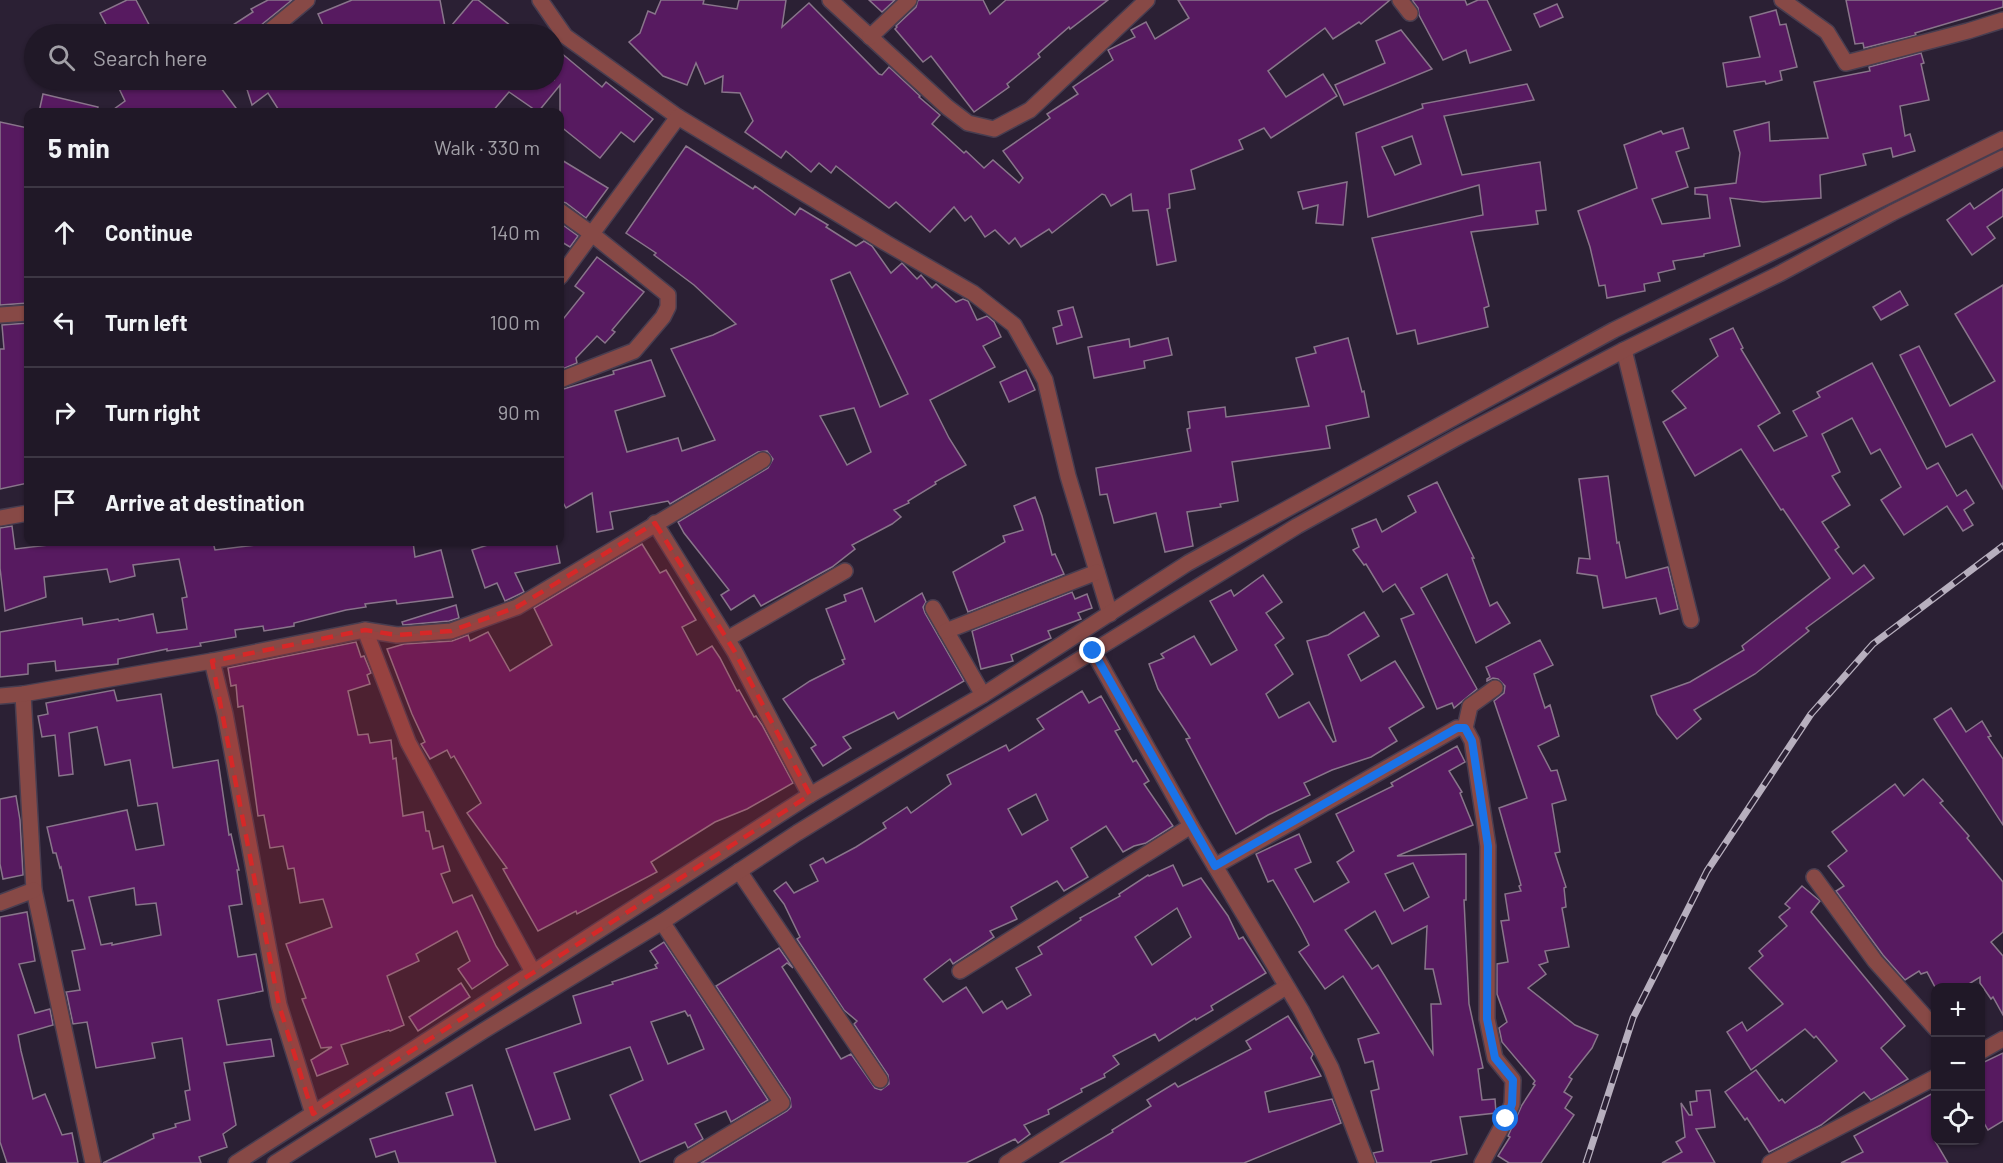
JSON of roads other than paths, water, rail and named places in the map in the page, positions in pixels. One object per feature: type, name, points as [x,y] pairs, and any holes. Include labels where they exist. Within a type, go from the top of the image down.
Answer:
[{"type":"street","points":[[278,24],[307,0]]},
{"type":"street","points":[[540,0],[557,24]]},
{"type":"street","points":[[830,0],[968,123],[994,129],[1030,110],[1147,0]]},
{"type":"street","points":[[870,37],[909,0]]},
{"type":"street","points":[[1400,0],[1410,13]]},
{"type":"street","points":[[1782,0],[1827,32],[1846,63],[1968,32],[2003,20]]},
{"type":"street","points":[[564,35],[678,117],[876,237],[973,292],[1014,325],[1045,380],[1068,476],[1110,614]]},
{"type":"street","points":[[564,272],[678,117]]},
{"type":"street","points":[[236,1163],[810,795],[983,695],[1188,563],[1614,330],[2003,139]]},
{"type":"street","points":[[275,1163],[483,1030],[662,922],[797,833],[1276,538],[1419,458],[1624,350],[1779,274],[1892,213],[2003,158]]},
{"type":"street","points":[[564,214],[668,295],[668,307],[663,317],[634,351],[564,378]]},
{"type":"street","points":[[0,315],[24,313]]},
{"type":"street","points":[[1624,350],[1691,620]]},
{"type":"street","points":[[1411,441],[1419,458]]},
{"type":"street","points":[[0,696],[212,662],[365,630],[397,635],[451,630],[517,608],[763,460]]},
{"type":"street","points":[[0,518],[24,514]]},
{"type":"street","points":[[656,523],[727,639],[810,795]]},
{"type":"street","points":[[727,639],[845,572]]},
{"type":"street","points":[[946,632],[1097,572]]},
{"type":"street","points":[[933,608],[983,695]]},
{"type":"street","points":[[365,630],[408,742],[532,972]]},
{"type":"street","points":[[1093,651],[1331,1068],[1367,1163]]},
{"type":"street","points":[[212,662],[225,714],[279,1005],[313,1114]]},
{"type":"street","points":[[1482,1163],[1512,1104],[1513,1080],[1495,1058],[1487,1019],[1488,846],[1472,741],[1465,728],[1470,706],[1495,688]]},
{"type":"street","points":[[23,694],[34,890],[93,1163]]},
{"type":"street","points":[[1215,866],[1457,728],[1465,728]]},
{"type":"street","points":[[960,971],[1191,826]]},
{"type":"street","points":[[739,871],[880,1080]]},
{"type":"street","points":[[1814,877],[1875,961],[1931,1024]]},
{"type":"street","points":[[0,903],[34,890]]},
{"type":"street","points":[[662,922],[782,1103],[682,1163]]},
{"type":"street","points":[[1007,1163],[1286,987]]},
{"type":"street","points":[[1985,1050],[2003,1039]]},
{"type":"street","points":[[1770,1163],[1931,1079]]},
{"type":"railway","points":[[1586,1163],[1633,1018],[1707,871],[1811,714],[1873,644],[2003,546]]}]
